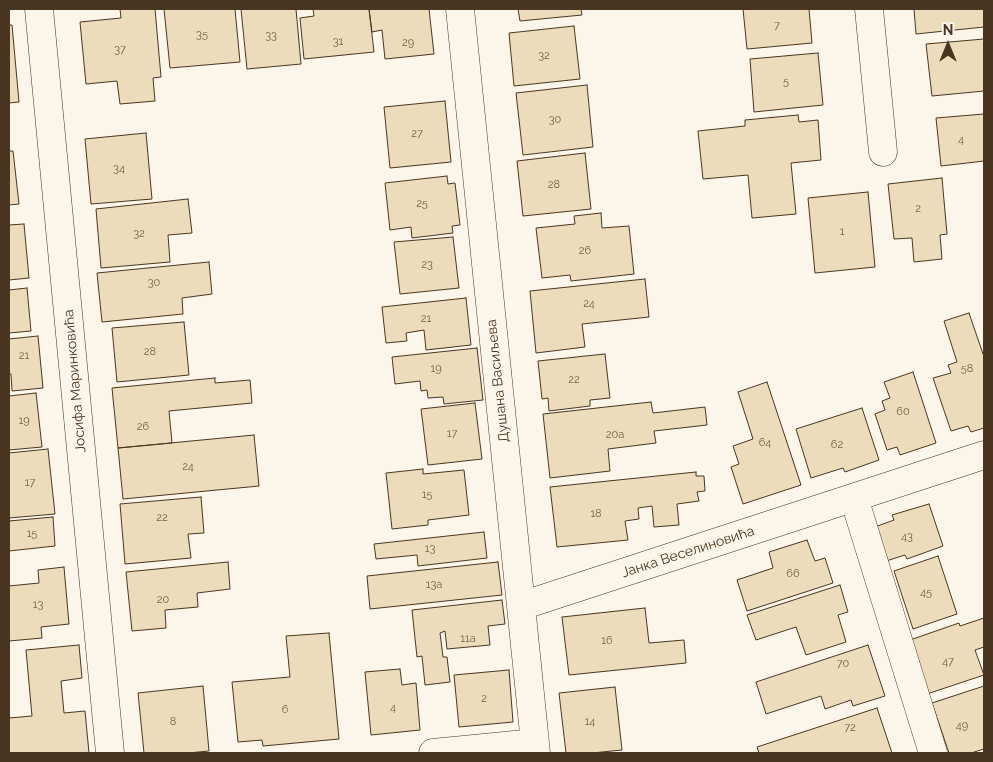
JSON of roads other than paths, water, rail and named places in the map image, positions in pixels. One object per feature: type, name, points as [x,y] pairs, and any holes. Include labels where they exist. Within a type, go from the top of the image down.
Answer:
[{"type":"street","name":"Јосифа Маринковића","points":[[39,9],[110,753]]},
{"type":"street","name":"Душана Васиљева","points":[[460,9],[535,748]]},
{"type":"street","points":[[869,9],[883,152]]},
{"type":"street","name":"Јанка Веселиновића","points":[[522,606],[984,455]]},
{"type":"street","points":[[854,498],[933,753]]},
{"type":"street","points":[[433,753],[535,748]]}]
